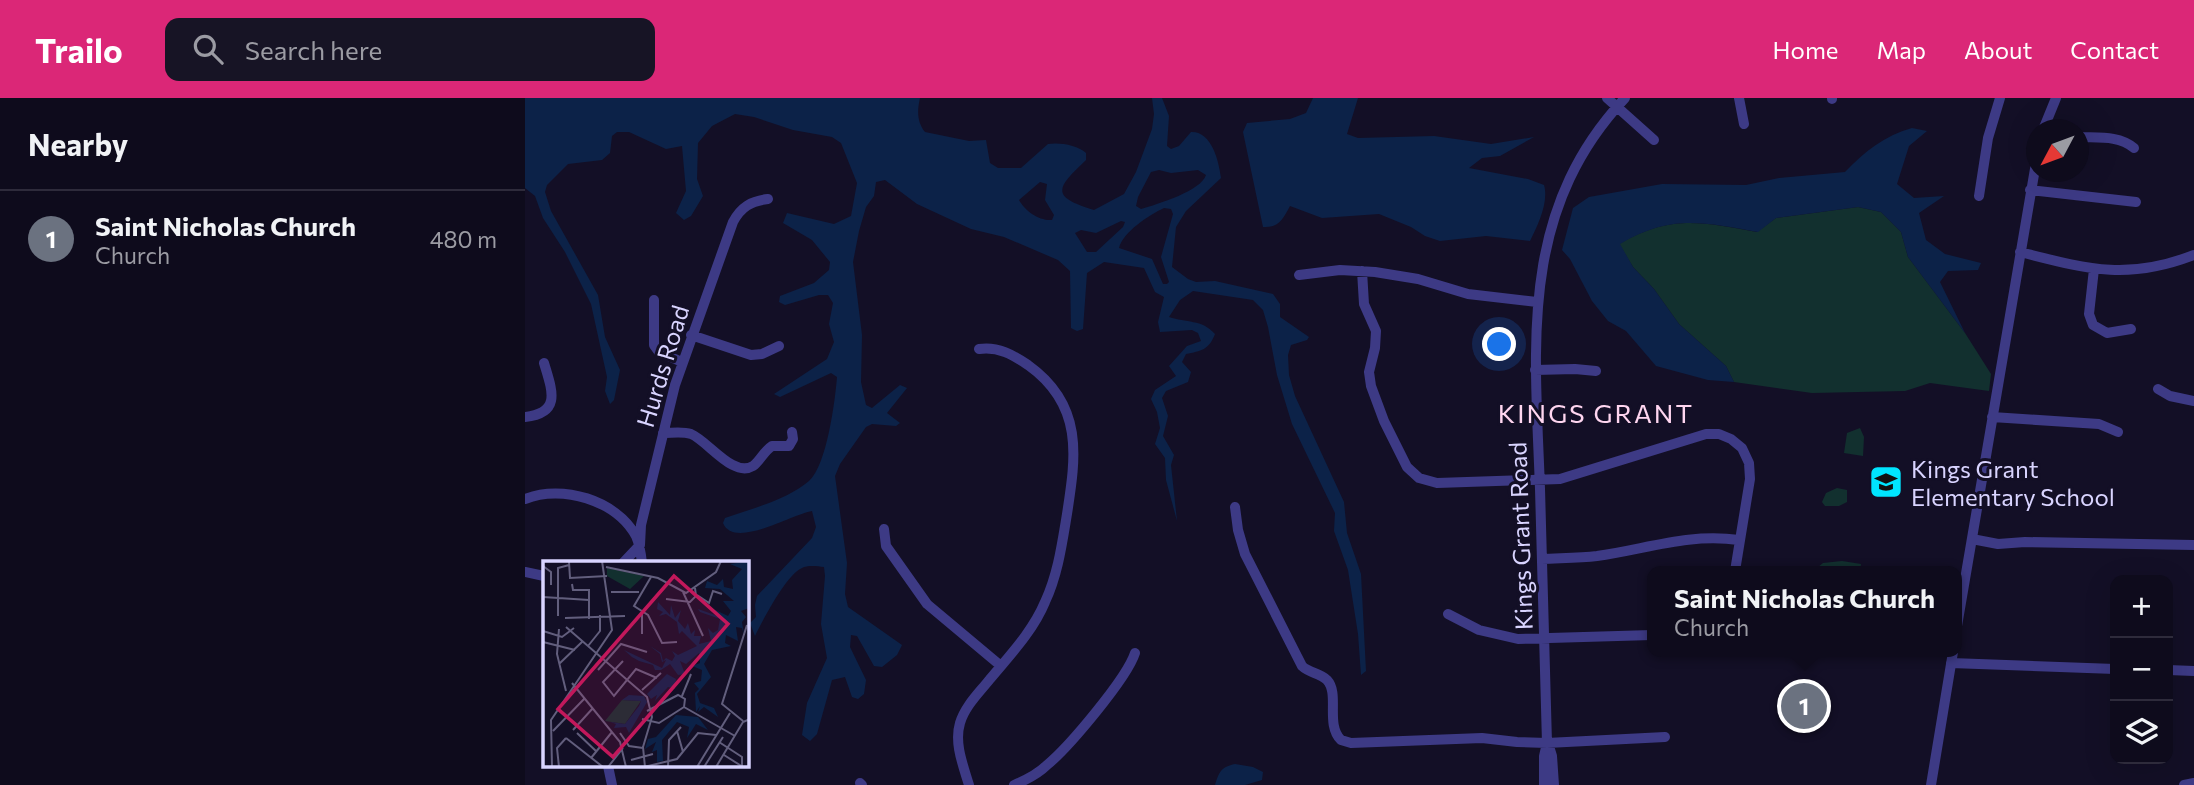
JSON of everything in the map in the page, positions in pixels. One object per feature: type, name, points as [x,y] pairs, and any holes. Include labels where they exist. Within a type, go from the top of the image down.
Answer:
[{"type":"street","points":[[1607,98],[1654,140]]},
{"type":"street","name":"Kings Grant Road","points":[[1544,785],[1543,756],[1547,743],[1535,370],[1537,302],[1554,218],[1563,195],[1582,156],[1625,98]]},
{"type":"street","points":[[1739,98],[1744,124]]},
{"type":"street","points":[[1979,196],[1988,138],[2000,98]]},
{"type":"street","points":[[2047,119],[2056,98]]},
{"type":"street","points":[[2089,138],[2118,139],[2134,148]]},
{"type":"street","points":[[1962,597],[2032,182]]},
{"type":"street","points":[[2031,190],[2136,202]]},
{"type":"street","name":"Hurds Road","points":[[642,561],[641,525],[663,433],[691,335],[737,215],[750,204],[768,199]]},
{"type":"street","points":[[2020,252],[2114,271],[2141,270],[2194,255]]},
{"type":"street","points":[[2094,269],[2089,314],[2093,325],[2106,333],[2131,329]]},
{"type":"street","points":[[1299,275],[1317,271],[1362,271],[1418,279],[1468,294],[1537,302]]},
{"type":"street","points":[[1362,271],[1364,304],[1376,331],[1369,372],[1371,386],[1384,421],[1407,467],[1419,478],[1437,483],[1569,478],[1712,434],[1725,435],[1737,443],[1749,463],[1750,479],[1736,566]]},
{"type":"street","points":[[654,300],[654,345],[659,352],[682,362]]},
{"type":"street","points":[[691,335],[751,355],[762,354],[779,346]]},
{"type":"street","points":[[969,785],[958,741],[960,723],[969,704],[1031,628],[1045,604],[1062,550],[1075,455],[1068,419],[1048,384],[1030,367],[1009,354],[996,348],[979,349]]},
{"type":"street","points":[[525,417],[543,414],[549,406],[552,392],[544,363]]},
{"type":"street","points":[[1535,370],[1596,371]]},
{"type":"street","points":[[2158,389],[2170,396],[2194,401]]},
{"type":"street","points":[[1992,417],[2099,424],[2118,432]]},
{"type":"street","points":[[663,433],[693,435],[734,467],[743,469],[756,464],[772,446],[789,446],[793,439],[792,432]]},
{"type":"street","points":[[525,499],[555,493],[593,501],[625,521],[640,545],[625,561]]},
{"type":"street","points":[[1235,507],[1245,554],[1302,666],[1329,682],[1333,727],[1337,737],[1351,743],[1482,738],[1547,743],[1665,737]]},
{"type":"street","points":[[884,529],[886,546],[927,604],[1001,666]]},
{"type":"street","points":[[1542,559],[1598,556],[1683,538],[1717,537],[1739,540]]},
{"type":"street","points":[[1972,539],[1998,544],[2025,542],[2194,545]]},
{"type":"street","points":[[525,572],[543,576]]},
{"type":"street","points":[[1448,614],[1493,634],[1518,639],[1647,635]]},
{"type":"street","points":[[1014,785],[1037,773],[1056,758],[1123,677],[1135,653]]},
{"type":"street","points":[[1931,785],[1952,657],[2110,668]]},
{"type":"street","points":[[2173,670],[2194,671]]},
{"type":"street","name":"Kings Grant Road","points":[[1547,743],[1552,756],[1554,785]]},
{"type":"street","points":[[609,768],[613,785]]},
{"type":"street","points":[[2184,785],[2194,782]]},
{"type":"green space","points":[[1858,207],[1881,212],[1901,232],[1908,257],[1965,333],[1991,374],[1989,391],[1930,383],[1905,391],[1812,393],[1734,382],[1726,366],[1679,324],[1654,289],[1633,267],[1619,244],[1638,234],[1671,224],[1702,223],[1757,232],[1776,218]]},
{"type":"green space","points":[[1860,428],[1864,437],[1863,456],[1844,453],[1847,433]]},
{"type":"green space","points":[[1837,488],[1847,490],[1847,502],[1839,506],[1825,506],[1822,502],[1826,493]]},
{"type":"green space","points":[[1842,561],[1861,564],[1819,566],[1823,563]]},
{"type":"water","points":[[525,98],[920,98],[918,116],[925,132],[969,141],[986,140],[990,163],[998,168],[1021,168],[1048,144],[1057,143],[1083,150],[1086,160],[1069,177],[1062,190],[1069,200],[1094,210],[1124,194],[1136,172],[1152,129],[1152,98],[1162,98],[1169,116],[1167,146],[1171,149],[1179,146],[1191,132],[1198,133],[1213,149],[1221,178],[1186,211],[1176,227],[1172,267],[1196,282],[1215,281],[1273,294],[1280,304],[1280,317],[1309,337],[1291,345],[1288,355],[1289,375],[1295,396],[1344,502],[1347,533],[1361,574],[1366,671],[1361,675],[1348,570],[1334,531],[1335,513],[1292,424],[1277,375],[1263,310],[1253,300],[1193,291],[1180,300],[1169,317],[1205,326],[1215,334],[1204,349],[1186,354],[1182,362],[1191,372],[1188,382],[1166,391],[1162,398],[1168,416],[1163,436],[1174,455],[1171,465],[1177,521],[1166,480],[1165,458],[1155,444],[1160,428],[1151,399],[1155,390],[1176,376],[1169,366],[1187,346],[1201,341],[1198,333],[1192,330],[1160,332],[1158,322],[1164,297],[1155,292],[1144,268],[1104,262],[1087,273],[1083,329],[1077,331],[1071,328],[1070,271],[1058,260],[1004,237],[971,229],[917,204],[885,180],[876,182],[874,196],[866,207],[853,262],[862,335],[861,382],[866,405],[872,408],[900,385],[907,388],[887,413],[900,423],[896,426],[872,424],[866,427],[840,464],[835,476],[847,563],[845,594],[848,607],[902,645],[897,655],[882,667],[874,666],[857,636],[851,635],[850,647],[866,680],[864,694],[858,699],[852,697],[845,677],[832,680],[817,734],[810,741],[802,735],[807,703],[827,658],[821,624],[824,567],[807,566],[789,579],[755,636],[750,623],[756,617],[757,596],[812,538],[816,527],[812,511],[751,532],[729,530],[723,523],[725,518],[800,488],[809,481],[821,461],[832,416],[837,377],[831,373],[780,397],[774,394],[827,359],[834,342],[829,324],[833,303],[828,295],[785,305],[779,302],[780,296],[814,283],[829,270],[830,262],[812,240],[783,223],[787,213],[834,224],[851,216],[857,183],[841,143],[832,137],[793,130],[754,117],[735,114],[712,126],[698,143],[697,179],[703,196],[691,216],[684,220],[676,213],[686,191],[682,146],[666,149],[629,132],[617,132],[612,136],[610,153],[602,160],[568,164],[547,185],[545,192],[551,211],[598,295],[605,337],[620,370],[614,400],[610,404],[605,391],[607,377],[591,304],[565,252],[543,218],[535,196],[525,188]],"holes":[[[1198,170],[1206,175],[1188,191],[1141,209],[1136,206],[1138,197],[1151,172]],[[1040,182],[1047,184],[1045,200],[1054,215],[1052,220],[1033,215],[1019,200]],[[1164,208],[1171,209],[1173,214],[1161,257],[1169,282],[1167,284],[1163,284],[1152,259],[1119,248],[1131,230]],[[1121,221],[1125,222],[1096,252],[1087,252],[1075,233],[1081,230],[1096,233]]]},
{"type":"water","points":[[1313,98],[1358,98],[1347,134],[1358,138],[1434,136],[1491,144],[1534,137],[1500,156],[1482,158],[1469,168],[1528,179],[1544,185],[1544,206],[1530,241],[1486,236],[1440,241],[1379,214],[1322,218],[1290,206],[1277,224],[1263,227],[1243,132],[1247,123],[1290,119],[1306,113]]},
{"type":"water","points":[[1912,128],[1927,131],[1909,146],[1897,184],[1914,198],[1944,196],[1919,213],[1926,240],[1945,254],[1981,263],[1978,270],[1948,271],[1940,282],[1965,333],[1908,257],[1901,232],[1881,212],[1858,207],[1776,218],[1758,232],[1703,223],[1671,224],[1638,234],[1620,244],[1633,267],[1654,289],[1679,324],[1726,366],[1734,382],[1708,380],[1656,366],[1626,331],[1608,321],[1592,301],[1570,259],[1562,250],[1573,208],[1589,197],[1662,184],[1746,185],[1779,178],[1845,172],[1875,145]]},
{"type":"water","points":[[1235,764],[1263,772],[1262,780],[1245,785],[1215,785],[1221,771]]},
{"type":"place","name":"Kings Grant Elementary School","points":[[1886,482]]},
{"type":"place","name":"Saint Nicholas Church","points":[[1804,706]]},
{"type":"district","name":"KINGS GRANT","points":[[1596,412]]}]
